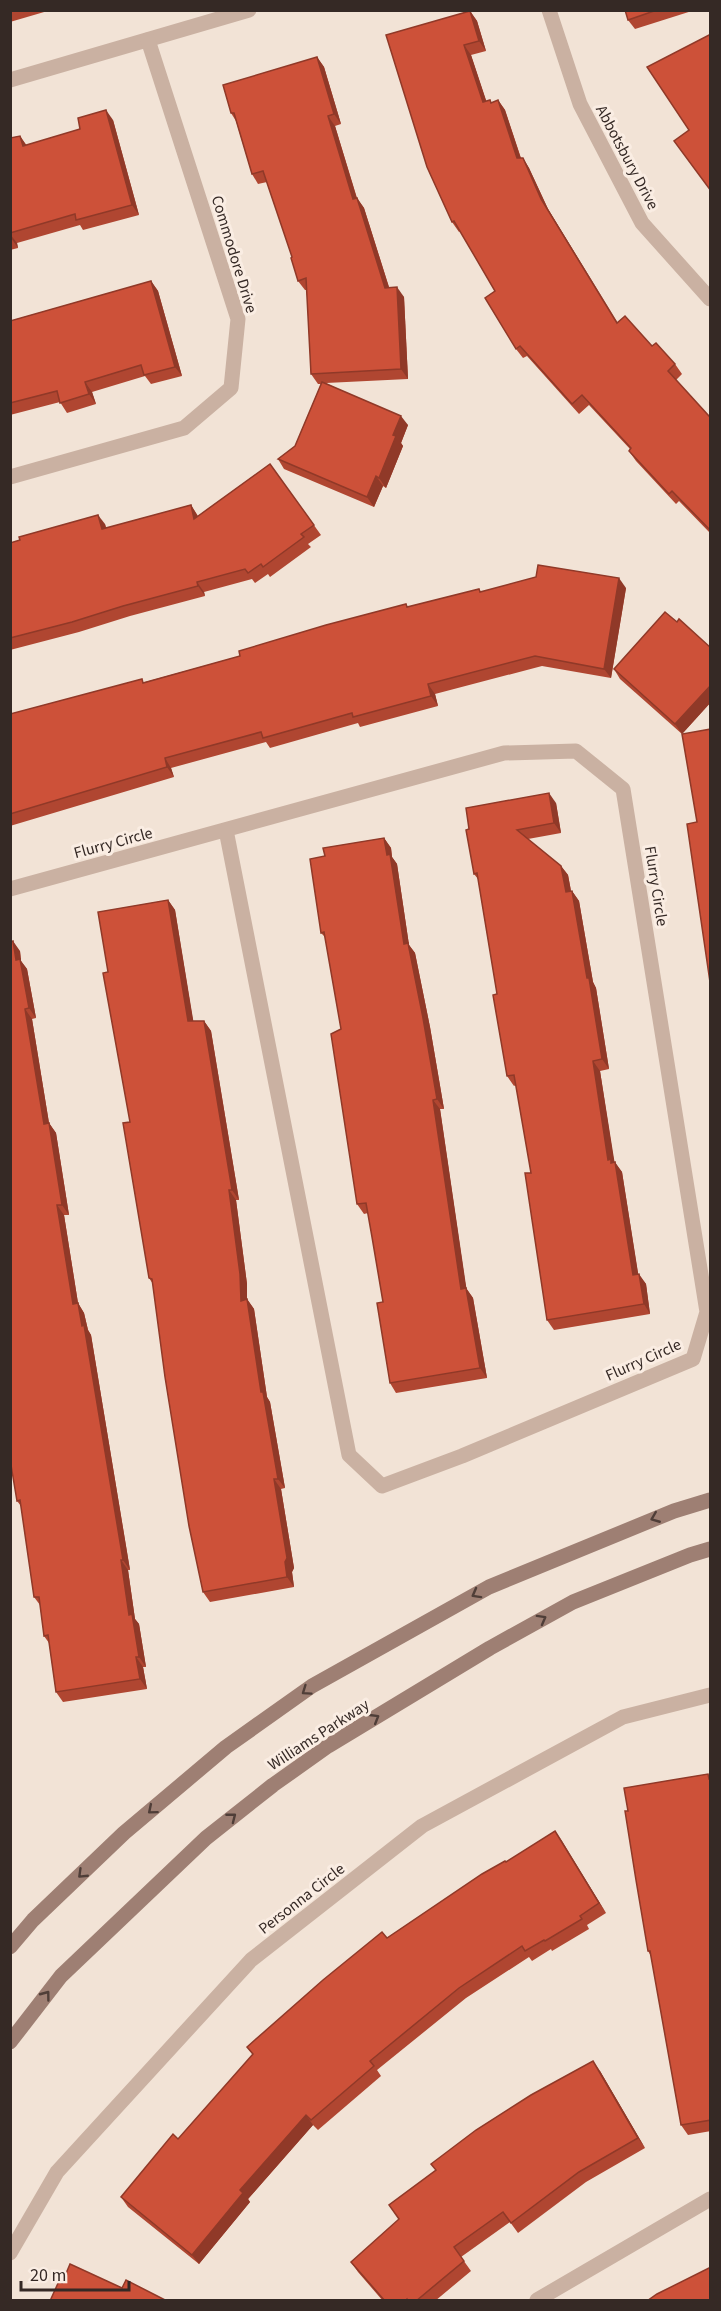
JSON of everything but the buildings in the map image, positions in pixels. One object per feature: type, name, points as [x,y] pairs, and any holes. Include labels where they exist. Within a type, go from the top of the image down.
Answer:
[{"type":"main road","points":[[10,1947],[33,1920],[124,1833],[226,1747],[312,1686],[489,1587],[674,1510],[711,1500]]},
{"type":"main road","name":"Williams Parkway","points":[[10,2042],[61,1976],[206,1838],[282,1779],[338,1740],[490,1648],[573,1602],[690,1555],[711,1549]]},
{"type":"street","points":[[10,80],[249,10]]},
{"type":"street","name":"Abbotsbury Drive","points":[[549,10],[580,104],[642,223],[711,299]]},
{"type":"street","name":"Commodore Drive","points":[[10,477],[184,428],[231,388],[238,320],[148,40]]},
{"type":"street","name":"Flurry Circle","points":[[10,889],[504,753],[576,751],[623,789],[707,1312],[693,1359],[462,1456],[382,1486],[349,1455],[225,830]]},
{"type":"street","name":"Personna Circle","points":[[10,2253],[57,2172],[251,1960],[422,1826],[622,1717],[711,1695]]},
{"type":"street","points":[[537,2301],[711,2199]]}]
